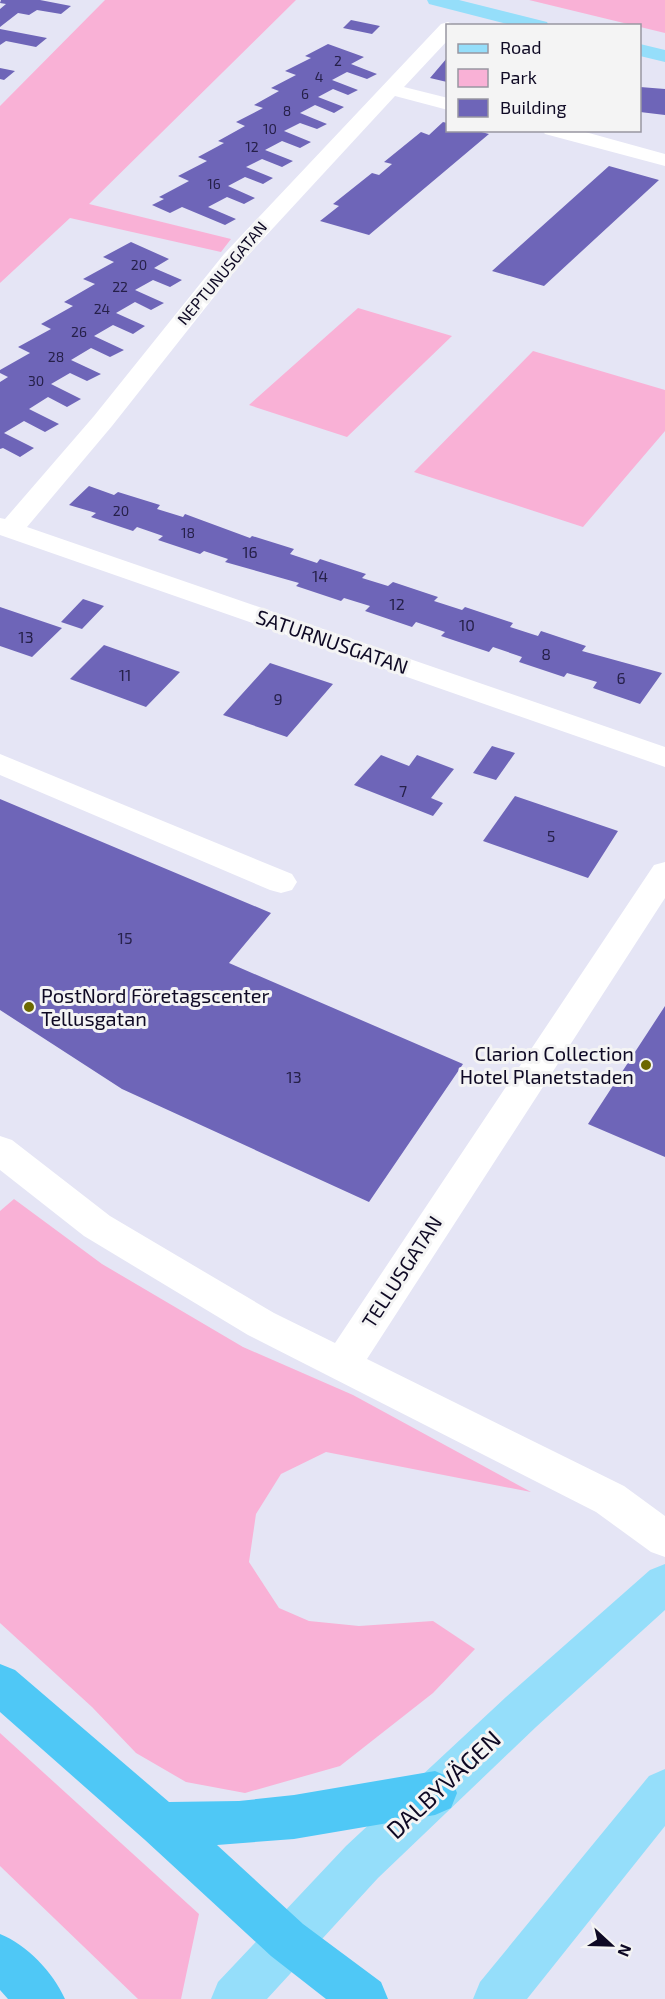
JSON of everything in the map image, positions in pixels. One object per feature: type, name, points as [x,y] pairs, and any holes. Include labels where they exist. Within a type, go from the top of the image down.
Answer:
[{"type":"highway","points":[[0,1684],[161,1824],[287,1940],[364,1999]]},
{"type":"highway","points":[[161,1824],[239,1823],[294,1817],[435,1793]]},
{"type":"highway","points":[[0,1957],[41,1999]]},
{"type":"main road","points":[[436,0],[471,4],[534,24]]},
{"type":"main road","points":[[641,50],[665,56]]},
{"type":"main road","name":"DALBYVÄGEN","points":[[235,1999],[287,1940],[362,1862],[521,1712],[665,1583]]},
{"type":"main road","points":[[497,1999],[665,1791]]},
{"type":"street","name":"NEPTUNUSGATAN","points":[[452,24],[471,4]]},
{"type":"street","name":"NEPTUNUSGATAN","points":[[5,528],[103,421],[232,259],[446,30]]},
{"type":"street","points":[[390,89],[446,104]]},
{"type":"street","points":[[560,132],[665,160]]},
{"type":"street","name":"SATURNUSGATAN","points":[[5,528],[665,757]]},
{"type":"street","points":[[0,764],[280,882]]},
{"type":"street","name":"TELLUSGATAN","points":[[342,1365],[665,873]]},
{"type":"street","points":[[0,1150],[97,1226],[261,1324],[610,1498],[665,1539]]},
{"type":"green space","points":[[105,0],[296,0],[89,204],[231,239],[221,252],[70,218],[0,283],[0,106]]},
{"type":"green space","points":[[529,0],[665,0],[665,33],[641,27],[641,24],[628,24]]},
{"type":"green space","points":[[358,308],[452,336],[347,437],[249,405]]},
{"type":"green space","points":[[533,351],[665,390],[665,431],[583,527],[414,472]]},
{"type":"green space","points":[[14,1199],[102,1264],[243,1347],[353,1395],[531,1492],[326,1452],[281,1474],[256,1514],[249,1562],[279,1608],[309,1621],[359,1626],[433,1621],[475,1649],[433,1693],[340,1766],[245,1793],[186,1782],[136,1753],[92,1707],[0,1623],[0,1211]]},
{"type":"green space","points":[[0,1733],[199,1914],[181,1999],[138,1999],[0,1866]]},
{"type":"building","points":[[1,0],[40,0],[71,6],[61,14],[37,10],[29,15],[18,13],[0,27],[0,9],[6,4],[0,3]]},
{"type":"building","points":[[351,20],[380,26],[372,34],[343,28]]},
{"type":"building","points":[[0,29],[47,38],[36,47],[6,41],[0,45]]},
{"type":"building","points":[[328,44],[364,57],[351,64],[377,74],[367,79],[347,72],[332,80],[358,90],[348,95],[333,89],[318,97],[344,107],[334,113],[315,105],[300,113],[327,124],[317,129],[300,123],[284,131],[311,142],[300,148],[282,141],[265,150],[293,161],[282,167],[262,159],[246,167],[273,178],[263,184],[245,177],[228,186],[255,198],[244,204],[227,197],[208,207],[236,219],[225,225],[182,207],[170,213],[152,205],[164,199],[159,197],[189,181],[178,176],[207,161],[198,157],[224,143],[218,141],[245,126],[236,122],[263,108],[254,105],[279,91],[271,88],[296,75],[285,71],[311,58],[305,56]]},
{"type":"building","points":[[446,59],[446,82],[430,78]]},
{"type":"building","points":[[0,68],[15,71],[4,80],[0,79]]},
{"type":"building","points":[[641,87],[665,89],[665,115],[641,112]]},
{"type":"building","points":[[443,122],[446,123],[446,132],[489,134],[369,235],[320,221],[339,206],[333,204],[372,173],[379,175],[392,164],[384,162],[421,132],[429,135]]},
{"type":"building","points":[[609,166],[659,180],[544,286],[492,271]]},
{"type":"building","points":[[131,242],[169,259],[154,268],[182,280],[170,287],[153,280],[135,290],[164,303],[151,310],[135,302],[116,313],[145,326],[133,334],[113,325],[94,336],[124,350],[110,357],[91,348],[71,360],[101,374],[87,381],[70,373],[51,384],[81,399],[67,407],[48,397],[29,409],[59,424],[45,432],[24,421],[4,433],[34,448],[20,457],[3,448],[0,449],[0,382],[8,377],[0,373],[0,370],[30,353],[18,347],[51,329],[41,324],[73,306],[64,302],[95,284],[83,279],[114,262],[103,257]]},
{"type":"building","points":[[89,486],[114,495],[118,492],[160,505],[157,509],[183,517],[185,514],[250,538],[252,536],[294,549],[290,554],[317,563],[320,559],[366,574],[362,578],[388,586],[393,582],[438,597],[434,601],[462,610],[465,607],[513,623],[510,627],[538,636],[541,631],[586,646],[582,651],[662,673],[640,704],[593,688],[597,682],[567,673],[564,677],[519,662],[522,657],[493,647],[489,652],[441,636],[445,632],[416,622],[412,627],[365,611],[370,606],[344,598],[341,601],[296,586],[299,583],[225,562],[228,559],[204,551],[200,554],[158,540],[163,536],[137,527],[133,531],[91,517],[96,513],[69,505]]},
{"type":"building","points":[[83,599],[104,606],[82,629],[61,622]]},
{"type":"building","points":[[0,607],[62,628],[32,657],[0,646]]},
{"type":"building","points":[[104,645],[180,672],[146,707],[70,679]]},
{"type":"building","points":[[270,663],[333,684],[287,737],[223,715]]},
{"type":"building","points":[[492,746],[515,753],[496,780],[473,773]]},
{"type":"building","points":[[381,755],[409,766],[417,755],[454,769],[431,798],[443,803],[433,816],[354,785]]},
{"type":"building","points":[[515,796],[618,831],[588,878],[483,841]]},
{"type":"building","points":[[0,799],[271,913],[229,963],[463,1064],[369,1202],[122,1089],[0,1010]]},
{"type":"building","name":"Clarion Collection Hotel Planetstaden","points":[[665,1006],[665,1157],[588,1124]]},
{"type":"place","name":"PostNord Företagscenter Tellusgatan","points":[[29,1007]]},
{"type":"place","name":"Clarion Collection Hotel Planetstaden","points":[[646,1065]]}]
